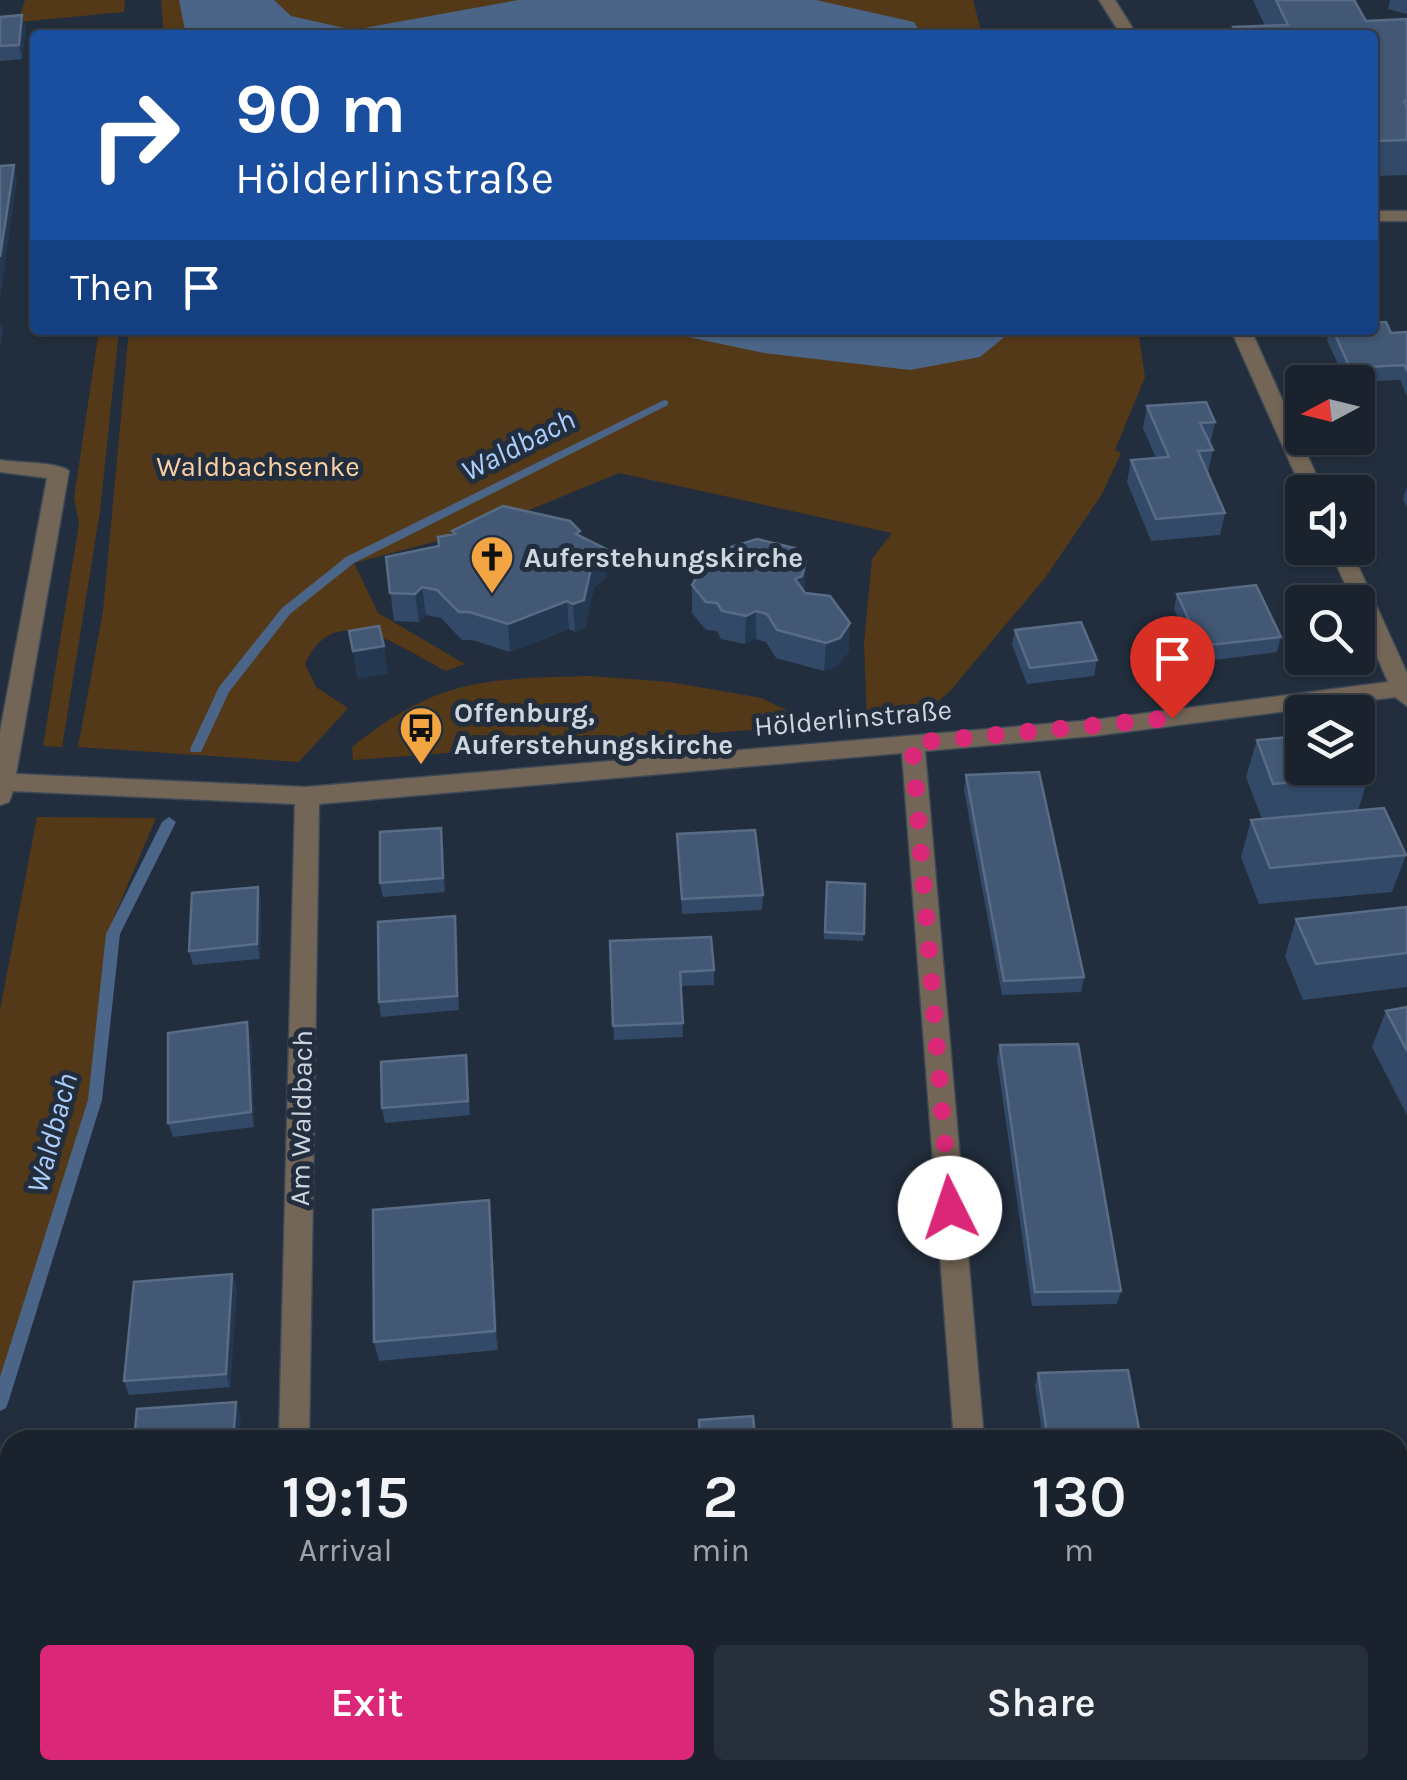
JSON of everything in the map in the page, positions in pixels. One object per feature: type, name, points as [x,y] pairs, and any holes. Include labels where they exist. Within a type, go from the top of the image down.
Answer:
[{"type":"street","points":[[1107,0],[1126,30]]},
{"type":"street","points":[[1378,216],[1407,216]]},
{"type":"street","points":[[1243,335],[1306,475]]},
{"type":"street","points":[[0,466],[27,472],[58,471],[1,789]]},
{"type":"street","points":[[1347,565],[1405,691]]},
{"type":"street","name":"Hölderlinstraße","points":[[1,789],[308,796],[1093,728],[1405,691]]},
{"type":"street","points":[[912,743],[967,1430]]},
{"type":"street","name":"Am Waldbach","points":[[294,1430],[308,796]]},
{"type":"green space","points":[[25,0],[125,0],[124,12],[18,22]]},
{"type":"green space","points":[[161,0],[973,0],[981,30],[164,30]]},
{"type":"green space","points":[[98,335],[118,335],[100,511],[62,747],[43,746],[79,524],[74,498]]},
{"type":"green space","name":"Waldbachsenke","points":[[129,335],[1139,335],[1145,377],[1115,450],[1121,453],[1102,494],[1045,578],[950,691],[920,717],[867,721],[864,643],[872,559],[892,533],[619,473],[483,529],[354,563],[378,613],[465,664],[446,671],[370,633],[334,633],[318,644],[305,664],[316,687],[348,708],[299,762],[78,747],[103,611]]},
{"type":"green space","points":[[590,676],[670,682],[761,698],[818,725],[353,760],[352,747],[383,724],[437,695],[491,682]]},
{"type":"green space","points":[[37,817],[156,818],[107,934],[95,1100],[0,1403],[0,1010]]},
{"type":"water","points":[[179,0],[274,0],[291,16],[353,30],[185,30]]},
{"type":"water","points":[[518,0],[816,0],[914,22],[919,30],[353,30]]},
{"type":"water","points":[[679,335],[1007,335],[980,357],[910,370],[764,353]]},
{"type":"building","points":[[1276,0],[1354,0],[1366,21],[1407,19],[1407,140],[1378,141],[1378,30],[1233,27],[1288,25]]},
{"type":"building","points":[[22,15],[19,45],[0,46],[0,17]]},
{"type":"building","points":[[14,165],[0,257],[0,166]]},
{"type":"building","points":[[1386,322],[1391,333],[1407,332],[1407,371],[1404,365],[1349,365],[1335,335],[1378,335],[1378,323]]},
{"type":"building","points":[[1206,402],[1215,422],[1200,423],[1213,450],[1198,451],[1225,513],[1156,519],[1131,460],[1169,457],[1147,406]]},
{"type":"building","name":"Auferstehungskirche","points":[[503,506],[570,521],[580,531],[576,534],[606,549],[593,559],[584,600],[573,604],[567,601],[508,624],[459,612],[437,590],[422,587],[415,594],[390,593],[386,557],[439,546],[438,537],[455,534],[452,531]]},
{"type":"building","points":[[757,539],[795,548],[806,561],[802,576],[795,579],[805,593],[830,596],[850,623],[840,638],[826,643],[777,630],[767,614],[756,611],[746,616],[722,611],[717,603],[706,602],[692,585],[701,570],[724,564],[731,547]]},
{"type":"building","points":[[1256,585],[1281,637],[1201,646],[1177,594]]},
{"type":"building","points":[[1081,622],[1097,660],[1030,668],[1015,630]]},
{"type":"building","points":[[379,626],[384,646],[353,651],[349,631]]},
{"type":"building","points":[[1285,738],[1285,783],[1273,784],[1257,740]]},
{"type":"building","points":[[1039,772],[1084,977],[1004,981],[966,775]]},
{"type":"building","points":[[1384,808],[1406,855],[1270,868],[1251,820]]},
{"type":"building","points":[[441,828],[443,878],[380,883],[380,832]]},
{"type":"building","points":[[755,830],[763,895],[682,899],[677,834]]},
{"type":"building","points":[[827,882],[865,884],[864,934],[825,932]]},
{"type":"building","points":[[258,887],[257,944],[189,951],[192,893]]},
{"type":"building","points":[[1407,907],[1407,953],[1316,964],[1296,919]]},
{"type":"building","points":[[455,916],[457,996],[379,1002],[378,922]]},
{"type":"building","points":[[711,937],[714,970],[680,972],[683,1023],[613,1026],[610,941]]},
{"type":"building","points":[[1407,1007],[1407,1051],[1386,1011]]},
{"type":"building","points":[[247,1022],[251,1112],[168,1123],[168,1033]]},
{"type":"building","points":[[1078,1044],[1121,1291],[1035,1292],[1000,1045]]},
{"type":"building","points":[[466,1055],[468,1101],[382,1108],[381,1062]]},
{"type":"building","points":[[489,1200],[495,1331],[374,1342],[373,1210]]},
{"type":"building","points":[[232,1274],[226,1374],[124,1381],[134,1282]]},
{"type":"building","points":[[1128,1370],[1139,1430],[1047,1430],[1038,1373]]},
{"type":"building","points":[[236,1402],[234,1430],[135,1430],[137,1409]]},
{"type":"building","points":[[753,1416],[754,1430],[700,1430],[699,1420]]},
{"type":"waterway","name":"Waldbach","points":[[196,749],[223,690],[286,611],[350,560],[664,403]]},
{"type":"waterway","name":"Waldbach","points":[[0,1403],[95,1100],[113,934],[169,822]]},
{"type":"place","name":"Auferstehungskirche","points":[[492,595]]},
{"type":"place","name":"Offenburg, Auferstehungskirche","points":[[421,766]]},
{"type":"route","points":[[950,1208],[912,743],[1172,718]]}]
